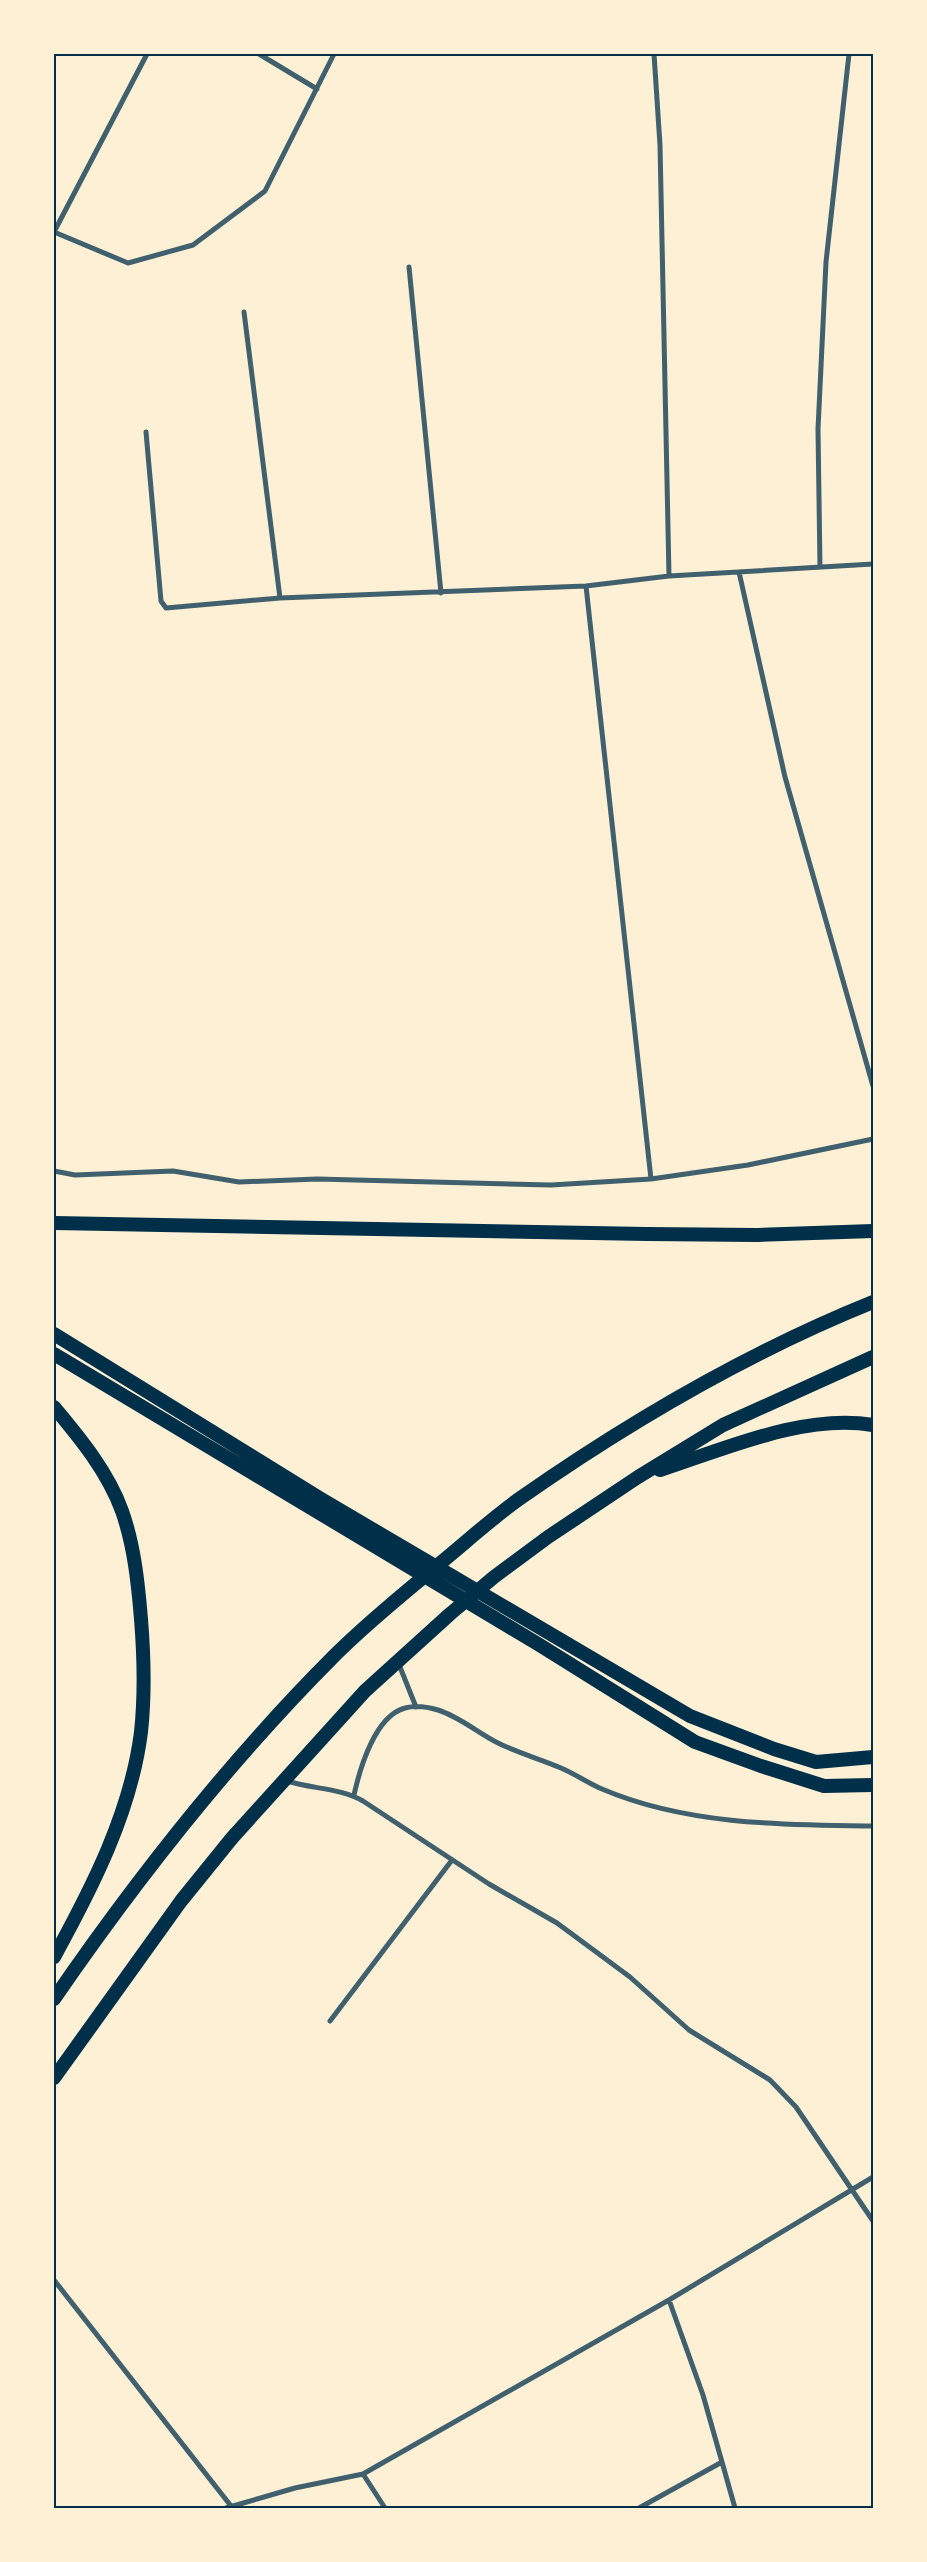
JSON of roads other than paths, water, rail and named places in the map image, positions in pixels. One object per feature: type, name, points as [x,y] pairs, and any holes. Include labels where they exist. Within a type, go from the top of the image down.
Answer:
[{"type":"highway","points":[[54,1223],[647,1234],[757,1235],[873,1231]]},
{"type":"highway","points":[[54,1999],[148,1870],[261,1734],[336,1654],[395,1600],[518,1500],[696,1386],[823,1322],[873,1302]]},
{"type":"highway","points":[[54,1334],[510,1612],[690,1716],[816,1762],[873,1757]]},
{"type":"highway","points":[[54,1354],[400,1564],[500,1621],[695,1742],[824,1786],[873,1785]]},
{"type":"highway","points":[[54,2078],[180,1901],[232,1838],[284,1780],[365,1691],[398,1661],[494,1578],[548,1537],[638,1477],[723,1425],[873,1358]]},
{"type":"highway","points":[[54,1407],[94,1458],[122,1510],[137,1573],[144,1668],[140,1733],[115,1832],[84,1900],[54,1957]]},
{"type":"highway","points":[[638,1477],[758,1438],[850,1421],[873,1426]]},
{"type":"street","points":[[147,54],[54,232],[128,264],[194,245],[265,191],[334,54]]},
{"type":"street","points":[[259,54],[318,89]]},
{"type":"street","points":[[654,54],[660,145],[669,576]]},
{"type":"street","points":[[820,567],[818,430],[826,262],[849,54]]},
{"type":"street","points":[[409,267],[441,593]]},
{"type":"street","points":[[244,312],[280,598]]},
{"type":"street","points":[[146,432],[161,601],[166,608],[280,598],[586,586],[669,576],[873,564]]},
{"type":"street","points":[[739,572],[785,777],[873,1086]]},
{"type":"street","points":[[586,586],[650,1179]]},
{"type":"street","points":[[54,1170],[74,1175],[173,1172],[238,1182],[317,1178],[551,1185],[650,1179],[748,1165],[873,1139]]},
{"type":"street","points":[[398,1661],[416,1707]]},
{"type":"street","points":[[354,1796],[366,1756],[383,1722],[389,1715],[397,1711],[416,1707],[451,1715],[518,1752],[563,1769],[603,1789],[648,1804],[690,1813],[766,1823],[873,1826]]},
{"type":"street","points":[[284,1780],[312,1788],[354,1796],[452,1860],[557,1923],[630,1977],[689,2030],[770,2080],[796,2107],[873,2221]]},
{"type":"street","points":[[330,2021],[452,1860]]},
{"type":"street","points":[[54,2280],[229,2507],[295,2488],[363,2474],[669,2300],[873,2177]]},
{"type":"street","points":[[669,2300],[704,2395],[736,2508]]},
{"type":"street","points":[[639,2508],[722,2462]]},
{"type":"street","points":[[363,2474],[385,2508]]}]
